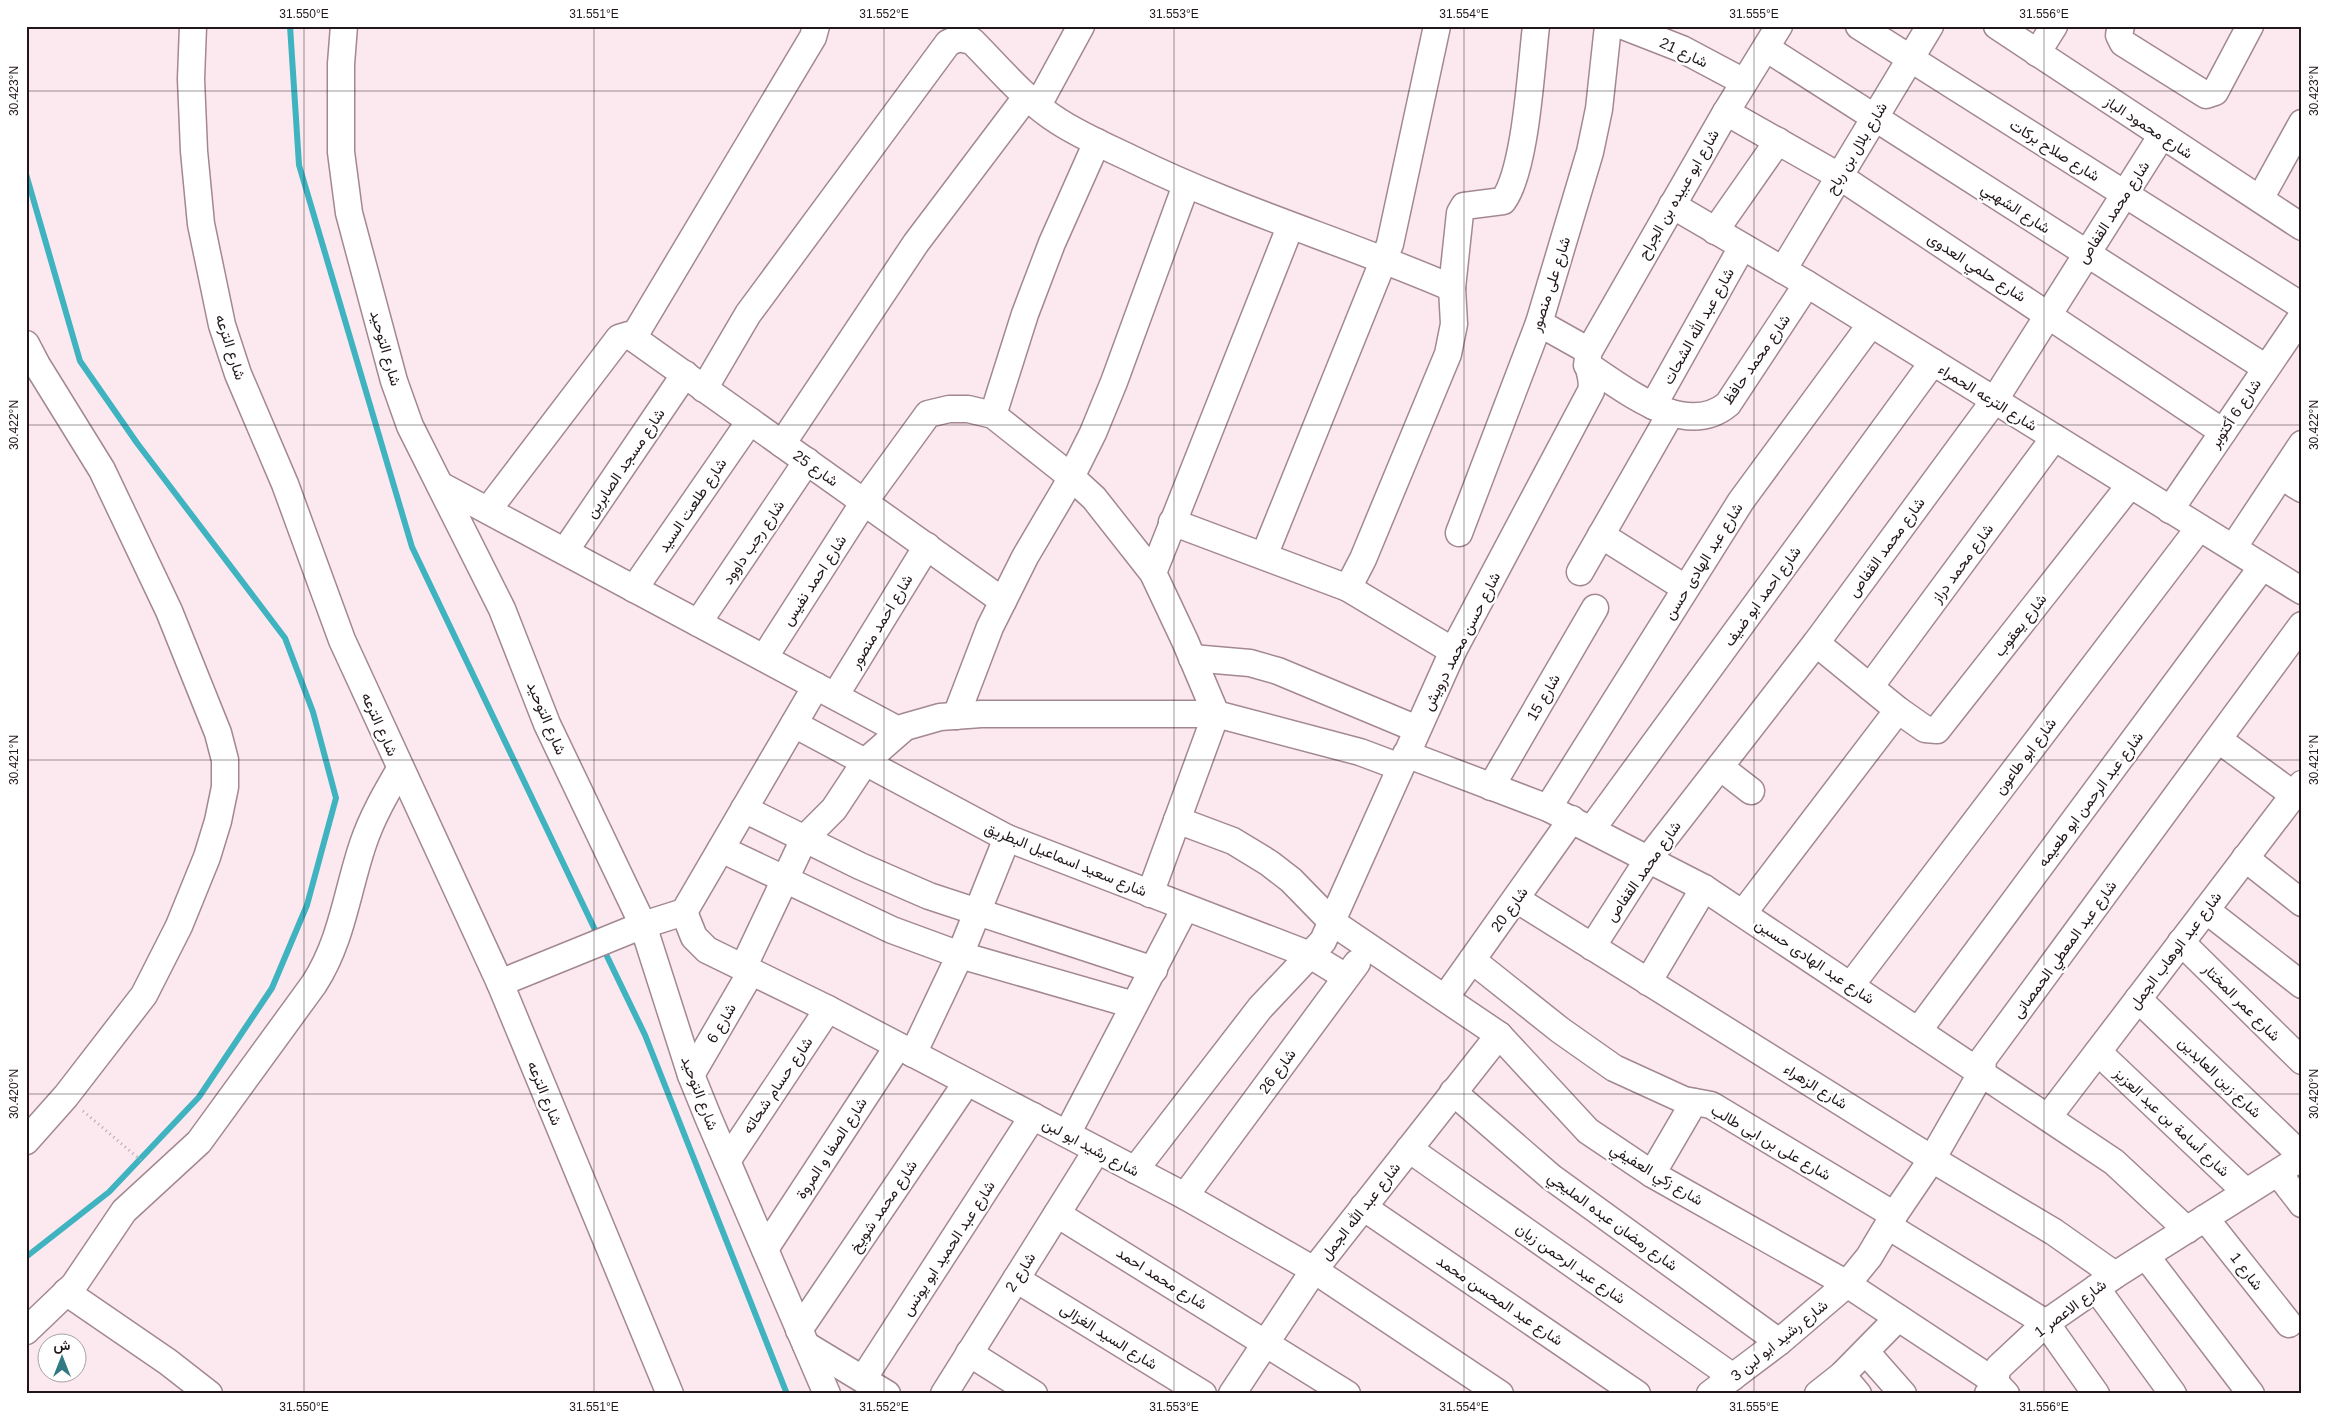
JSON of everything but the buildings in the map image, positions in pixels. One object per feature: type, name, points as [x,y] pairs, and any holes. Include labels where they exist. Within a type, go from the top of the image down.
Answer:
[{"type":"street","name":"شارع الترعه","points":[[193,26],[190,79],[201,224],[222,325],[238,374],[296,514],[342,640],[500,983],[670,1394]]},
{"type":"street","name":"شارع التوحيد","points":[[344,26],[341,64],[341,152],[349,213],[394,382],[410,426],[502,609],[547,724],[643,925],[692,1075],[726,1161],[827,1394]]},
{"type":"street","points":[[488,510],[619,338],[631,336],[813,37],[816,26]]},
{"type":"street","points":[[782,444],[916,243],[1033,101],[1081,26]]},
{"type":"street","points":[[1264,556],[1390,244],[1437,26]]},
{"type":"street","points":[[1348,588],[1363,560],[1448,354],[1454,324],[1452,288],[1460,213],[1464,206],[1503,200],[1510,191],[1522,146],[1536,26]]},
{"type":"street","name":"شارع على منصور","points":[[1459,533],[1539,323],[1592,145],[1599,109],[1608,26]]},
{"type":"street","name":"شارع 21","points":[[1623,26],[1682,49],[1744,82]]},
{"type":"street","name":"شارع صلاح بركات","points":[[1859,26],[2302,306]]},
{"type":"street","name":"شارع بلال بن رباح","points":[[1783,270],[1930,26]]},
{"type":"street","name":"شارع محمود الباز","points":[[1997,26],[2302,227]]},
{"type":"street","points":[[2038,53],[2054,26]]},
{"type":"street","points":[[2123,35],[2203,94],[2210,96],[2215,92],[2250,26]]},
{"type":"street","name":"شارع ابو عبيده بن الجراح","points":[[1588,358],[1672,205],[1744,82],[1773,37]]},
{"type":"street","name":"شارع الشهبي","points":[[1773,37],[1875,118],[2266,368]]},
{"type":"street","name":"شارع مسجد الصابرين","points":[[565,551],[748,314],[948,43],[959,38],[972,41],[1033,101],[1057,120],[1097,142],[1186,186],[1290,227],[1384,258],[1452,288]]},
{"type":"street","name":"شارع حلمي العدوى","points":[[1726,112],[1839,176],[2223,432]]},
{"type":"street","points":[[2260,199],[2302,123]]},
{"type":"street","name":"شارع محمد القفاص","points":[[1592,947],[1649,858],[1816,643],[1994,400],[2162,135]]},
{"type":"street","points":[[1715,231],[1778,141]]},
{"type":"street","points":[[1097,142],[1052,243],[1025,314],[993,415],[1070,476],[1094,498],[1153,573],[1216,714],[1150,894]]},
{"type":"street","points":[[956,716],[990,627],[1025,557],[1093,433],[1114,382],[1186,186]]},
{"type":"street","name":"شارع الترعه الحمراء","points":[[1672,205],[1807,284],[2302,591]]},
{"type":"street","points":[[1153,573],[1290,227]]},
{"type":"street","name":"شارع عبد الله الشحات","points":[[1580,572],[1601,535],[1742,247]]},
{"type":"street","name":"شارع محمد حافظ","points":[[1539,323],[1662,410],[1701,417],[1711,415],[1728,404],[1807,284]]},
{"type":"street","name":"شارع 6 أكتوبر","points":[[2170,510],[2302,316]]},
{"type":"street","name":"شارع عبد الهادى حسن","points":[[1548,808],[1685,588],[1764,467],[1870,324]]},
{"type":"street","name":"شارع 25","points":[[631,336],[1003,601]]},
{"type":"street","points":[[26,344],[102,470],[169,611],[218,733],[225,760],[225,787],[218,821],[207,857],[179,926],[144,995],[66,1096],[26,1141]]},
{"type":"street","name":"شارع حسن محمد درويش","points":[[1135,1170],[1260,1008],[1323,942],[1453,651],[1591,391],[1592,378],[1588,358]]},
{"type":"street","name":"شارع احمد ابو ضيف","points":[[1582,824],[1933,362]]},
{"type":"street","name":"شارع احمد نفيس","points":[[764,658],[864,502],[928,414],[949,409],[968,409],[993,415]]},
{"type":"street","name":"شارع طلعت السيد","points":[[634,588],[750,421]]},
{"type":"street","name":"شارع محمد دراز","points":[[1870,687],[2054,438]]},
{"type":"street","points":[[2233,548],[2291,482],[2302,444]]},
{"type":"street","name":"شارع رجب داوود","points":[[698,623],[807,462]]},
{"type":"street","points":[[440,484],[900,731]]},
{"type":"street","name":"شارع يعقوب","points":[[1898,710],[1925,729],[1937,730],[2130,485]]},
{"type":"street","points":[[1172,522],[1348,588],[1453,651]]},
{"type":"street","name":"شارع ابو طاعون","points":[[1851,985],[2199,528]]},
{"type":"street","points":[[1601,535],[1685,588]]},
{"type":"street","name":"شارع احمد منصور","points":[[684,912],[794,724],[826,691],[927,546]]},
{"type":"street","name":"شارع عبد الرحمن ابو طعيمه","points":[[1918,1031],[2262,567]]},
{"type":"street","name":"شارع 15","points":[[1491,787],[1595,608]]},
{"type":"street","name":"شارع عبد المعطي الحمصانى","points":[[1847,1284],[1869,1257],[1932,1159],[1982,1072],[1982,1063],[1986,1056],[2302,625]]},
{"type":"street","points":[[1744,912],[1898,710],[1816,643]]},
{"type":"street","points":[[1192,658],[1250,664],[1278,670],[1417,729]]},
{"type":"street","name":"شارع عبد الهادى حسين","points":[[956,716],[999,714],[1216,714],[1360,752],[1403,760],[1491,787],[1548,808],[1649,858],[1744,912],[1918,1031],[2048,1116],[2196,1224]]},
{"type":"street","name":"شارع 6","points":[[692,1075],[747,970],[784,880],[804,839],[834,809],[865,762],[900,731],[905,727],[940,717],[956,716]]},
{"type":"street","name":"شارع سعيد اسماعيل البطريق","points":[[794,724],[1008,838],[1310,955],[1346,977]]},
{"type":"street","points":[[2219,740],[2296,799]]},
{"type":"street","points":[[1720,767],[1751,791]]},
{"type":"street","points":[[26,1331],[66,1292],[93,1259],[124,1211],[199,1142],[326,965],[340,928],[373,817],[400,768]]},
{"type":"street","name":"شارع عبد الوهاب الجمل","points":[[2048,1116],[2245,858],[2296,799]]},
{"type":"street","points":[[744,809],[894,882],[976,912],[1154,970]]},
{"type":"street","name":"شارع زكي العفيفي","points":[[1177,820],[1233,842],[1269,862],[1291,880],[1332,922],[1498,1035],[1588,1132],[1652,1174],[1847,1284],[1898,1318],[1996,1390]]},
{"type":"street","name":"شارع 20","points":[[1445,998],[1516,899],[1582,824]]},
{"type":"street","name":"شارع الصفا و المروة","points":[[764,1249],[906,1050],[960,954],[1008,838]]},
{"type":"street","points":[[721,849],[892,930],[960,954],[1134,1005]]},
{"type":"street","points":[[2245,858],[2302,903]]},
{"type":"street","points":[[1648,982],[1704,888]]},
{"type":"street","name":"شارع الزهراء","points":[[1516,899],[1932,1159],[2054,1232],[2105,1281],[2173,1394]]},
{"type":"street","points":[[1068,1134],[1186,908]]},
{"type":"street","points":[[2206,910],[2302,986]]},
{"type":"street","points":[[500,983],[643,925],[684,912]]},
{"type":"street","name":"شارع رشيد ابو لبن","points":[[684,912],[694,937],[706,950],[828,1009],[1185,1196],[1314,1270],[1483,1389]]},
{"type":"street","name":"شارع عمر المختار","points":[[2181,942],[2302,1061]]},
{"type":"street","name":"شارع 26","points":[[1185,1196],[1369,946]]},
{"type":"street","name":"شارع على بن ابى طالب","points":[[1472,960],[1560,1030],[1614,1068],[1684,1100],[1703,1103],[1718,1109],[2046,1323],[2096,1394]]},
{"type":"street","name":"شارع زين العابدين","points":[[2138,999],[2302,1156]]},
{"type":"street","name":"شارع حسام شحاته","points":[[726,1161],[828,1009]]},
{"type":"street","name":"شارع عبد الله الجمل","points":[[1232,1394],[1314,1270],[1498,1035]]},
{"type":"street","name":"شارع أسامة بن عبد العزيز","points":[[2098,1052],[2246,1192]]},
{"type":"street","name":"شارع محمد شويخ","points":[[802,1338],[967,1082]]},
{"type":"street","name":"شارع رمضان عبده المليجي","points":[[1453,1092],[1551,1177],[1780,1342]]},
{"type":"street","points":[[1652,1174],[1694,1102]]},
{"type":"street","name":"شارع عبد الحميد ابو يونس","points":[[863,1379],[1033,1116]]},
{"type":"street","name":"شارع عبد الرحمن زيان","points":[[1409,1149],[1732,1377]]},
{"type":"street","name":"شارع 2","points":[[944,1394],[1097,1150]]},
{"type":"street","name":"شارع الاعصر 1","points":[[1996,1390],[1995,1374],[1999,1367],[2046,1323],[2105,1281],[2302,1156]]},
{"type":"street","points":[[2278,1173],[2302,1204]]},
{"type":"street","name":"شارع عبد المحسن محمد","points":[[1363,1207],[1637,1394]]},
{"type":"street","name":"شارع محمد احمد","points":[[1057,1214],[1347,1394]]},
{"type":"street","name":"شارع 1","points":[[2196,1224],[2288,1324]]},
{"type":"street","points":[[2146,1256],[2251,1394]]},
{"type":"street","name":"شارع السيد الغزالى","points":[[1016,1279],[1202,1394]]},
{"type":"street","name":"شارع رشيد ابو لبن 3","points":[[1710,1394],[1780,1342],[1847,1284]]},
{"type":"street","points":[[66,1292],[168,1362],[209,1394]]},
{"type":"street","points":[[1818,1394],[1850,1384],[1866,1352],[1898,1318]]},
{"type":"street","points":[[802,1338],[887,1394]]},
{"type":"street","points":[[1866,1352],[1903,1394]]},
{"type":"street","points":[[969,1353],[1034,1394]]},
{"type":"path","points":[[66,1096],[145,1164]]},
{"type":"waterway","points":[[290,26],[299,165],[412,547],[598,936]]},
{"type":"waterway","points":[[26,174],[80,361],[137,443],[285,638],[313,712],[336,798],[307,905],[272,988],[199,1097],[109,1192],[26,1257]]},
{"type":"waterway","points":[[603,948],[645,1035],[787,1394]]}]
